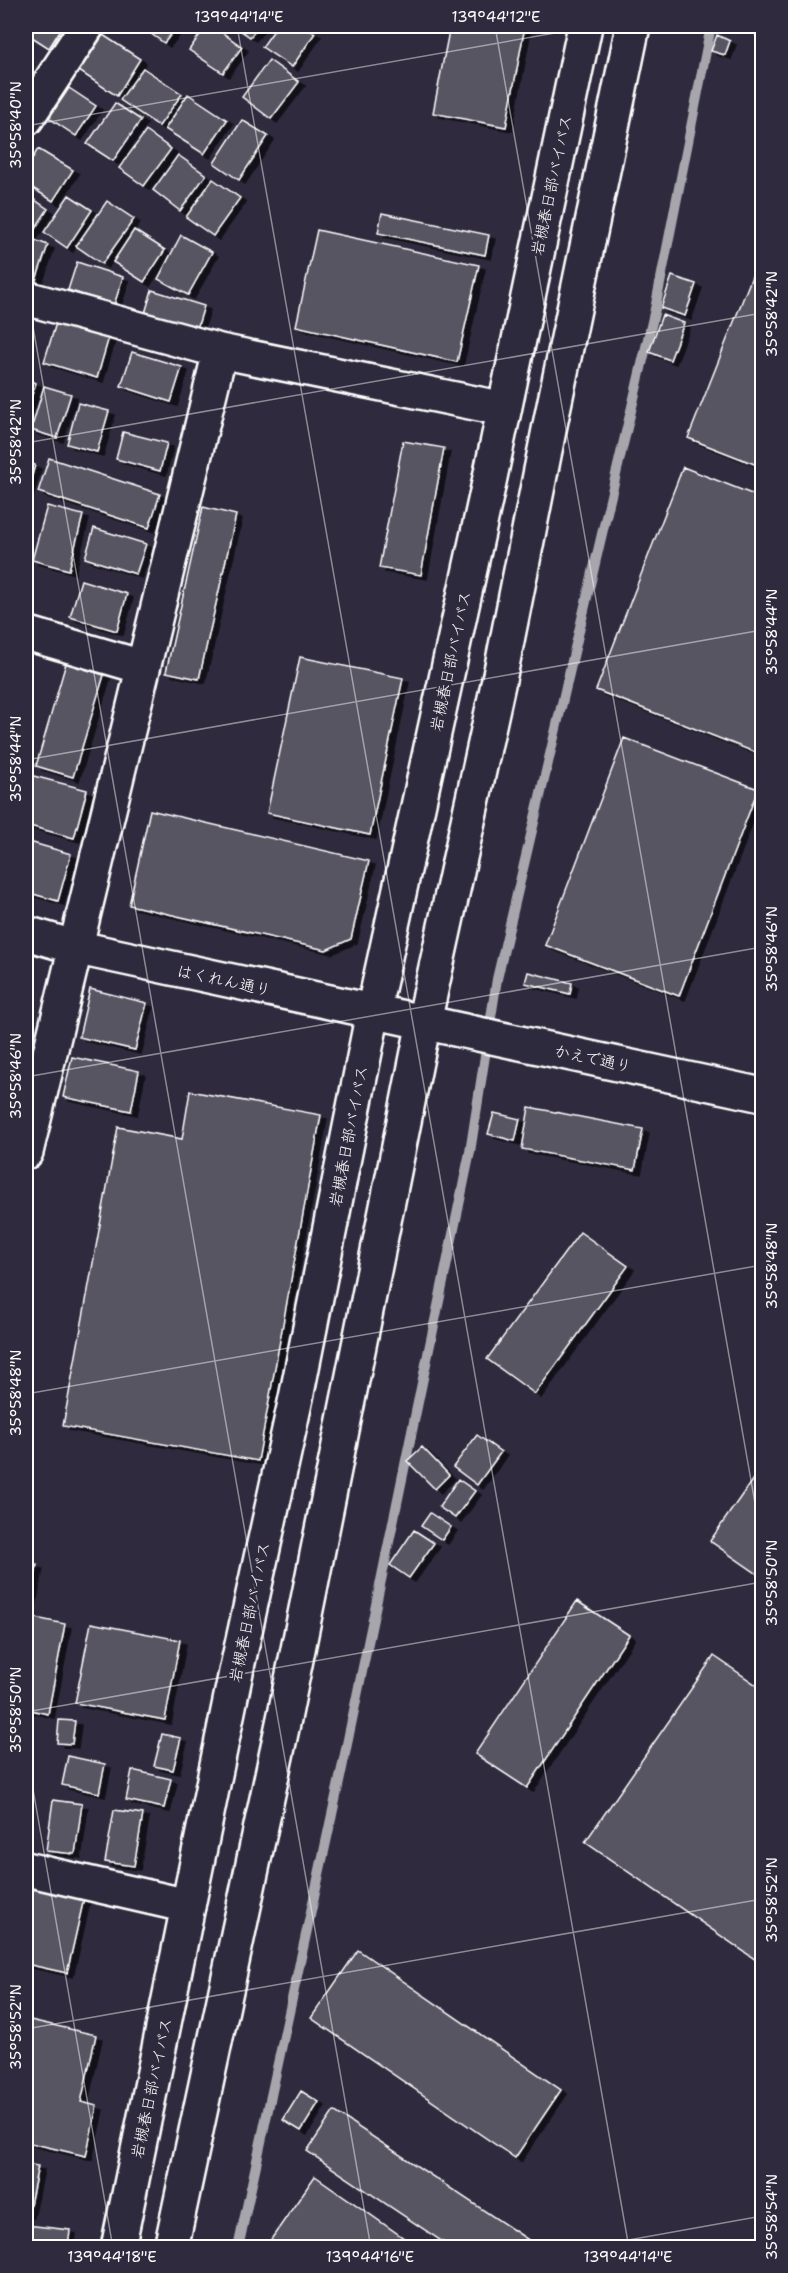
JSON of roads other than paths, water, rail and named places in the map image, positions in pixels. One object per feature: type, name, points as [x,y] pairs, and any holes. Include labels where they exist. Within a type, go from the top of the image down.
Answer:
[{"type":"main road","points":[[26,119],[87,26]]},
{"type":"main road","name":"岩槻春日部バイパス","points":[[118,2247],[296,1398],[373,1012],[585,26]]},
{"type":"main road","points":[[171,2247],[285,1714],[424,1022],[500,677],[550,420],[633,26]]},
{"type":"main road","points":[[26,298],[220,351],[504,409]]},
{"type":"main road","points":[[26,1152],[220,351]]},
{"type":"main road","points":[[26,633],[142,667]]},
{"type":"main road","name":"はくれん通り","points":[[26,933],[74,947],[424,1022]]},
{"type":"main road","name":"かえで通り","points":[[424,1022],[762,1095]]},
{"type":"main road","points":[[26,1869],[188,1906]]},
{"type":"waterway","points":[[238,2248],[341,1773],[470,1152],[497,979],[655,309],[711,26]]}]
